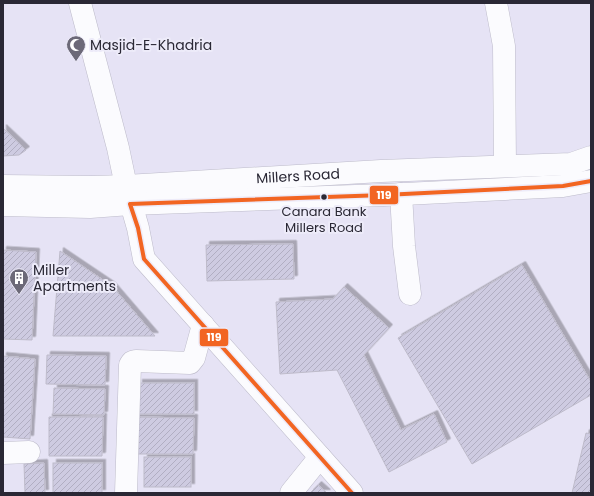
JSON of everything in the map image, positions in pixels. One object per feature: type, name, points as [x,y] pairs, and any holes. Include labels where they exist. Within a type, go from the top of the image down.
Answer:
[{"type":"street","points":[[80,3],[118,148],[128,195],[138,228],[144,259],[352,493]]},
{"type":"street","points":[[496,3],[504,46],[505,166]]},
{"type":"street","name":"Millers Road","points":[[3,205],[90,207],[128,195],[381,171],[570,164],[591,157]]},
{"type":"street","points":[[381,171],[393,194],[404,246],[410,294]]},
{"type":"street","name":"Millers Road","points":[[3,186],[86,188],[128,195],[393,194],[563,186],[591,181]]},
{"type":"street","points":[[126,493],[130,365],[132,362],[136,361],[190,363],[194,358],[203,325]]},
{"type":"street","points":[[3,453],[29,452]]},
{"type":"street","points":[[291,493],[320,457]]},
{"type":"building","points":[[3,128],[26,150],[19,155],[3,156]]},
{"type":"building","points":[[293,244],[294,279],[207,281],[206,245]]},
{"type":"building","name":"Miller Apartments","points":[[3,250],[36,252],[32,340],[3,339]]},
{"type":"building","points":[[60,251],[112,286],[155,336],[53,336]]},
{"type":"building","points":[[522,265],[591,382],[591,395],[472,464],[398,338]]},
{"type":"building","points":[[344,287],[389,328],[364,355],[401,430],[434,414],[447,442],[389,472],[337,370],[280,374],[276,302],[333,299]]},
{"type":"building","points":[[47,355],[106,356],[105,385],[46,384]]},
{"type":"building","points":[[3,356],[35,359],[30,439],[3,437]]},
{"type":"building","points":[[139,383],[194,383],[194,414],[139,414]]},
{"type":"building","points":[[54,388],[105,389],[104,415],[53,414]]},
{"type":"building","points":[[49,417],[103,417],[102,456],[49,456]]},
{"type":"building","points":[[134,417],[194,418],[193,454],[133,454]]},
{"type":"building","points":[[586,433],[591,434],[591,493],[572,493]]},
{"type":"building","points":[[144,457],[191,457],[191,487],[144,487]]},
{"type":"building","points":[[44,463],[45,493],[25,493],[24,464]]},
{"type":"building","points":[[53,463],[102,463],[102,493],[53,493]]},
{"type":"building","points":[[318,485],[327,493],[310,493]]},
{"type":"transit line","name":"119","points":[[352,493],[144,259],[138,228],[130,204],[384,195],[563,186],[591,181]]},
{"type":"place","name":"Masjid-E-Khadria","points":[[76,62]]},
{"type":"place","name":"Canara Bank Millers Road","points":[[324,197]]},
{"type":"place","name":"Miller Apartments","points":[[19,295]]}]
